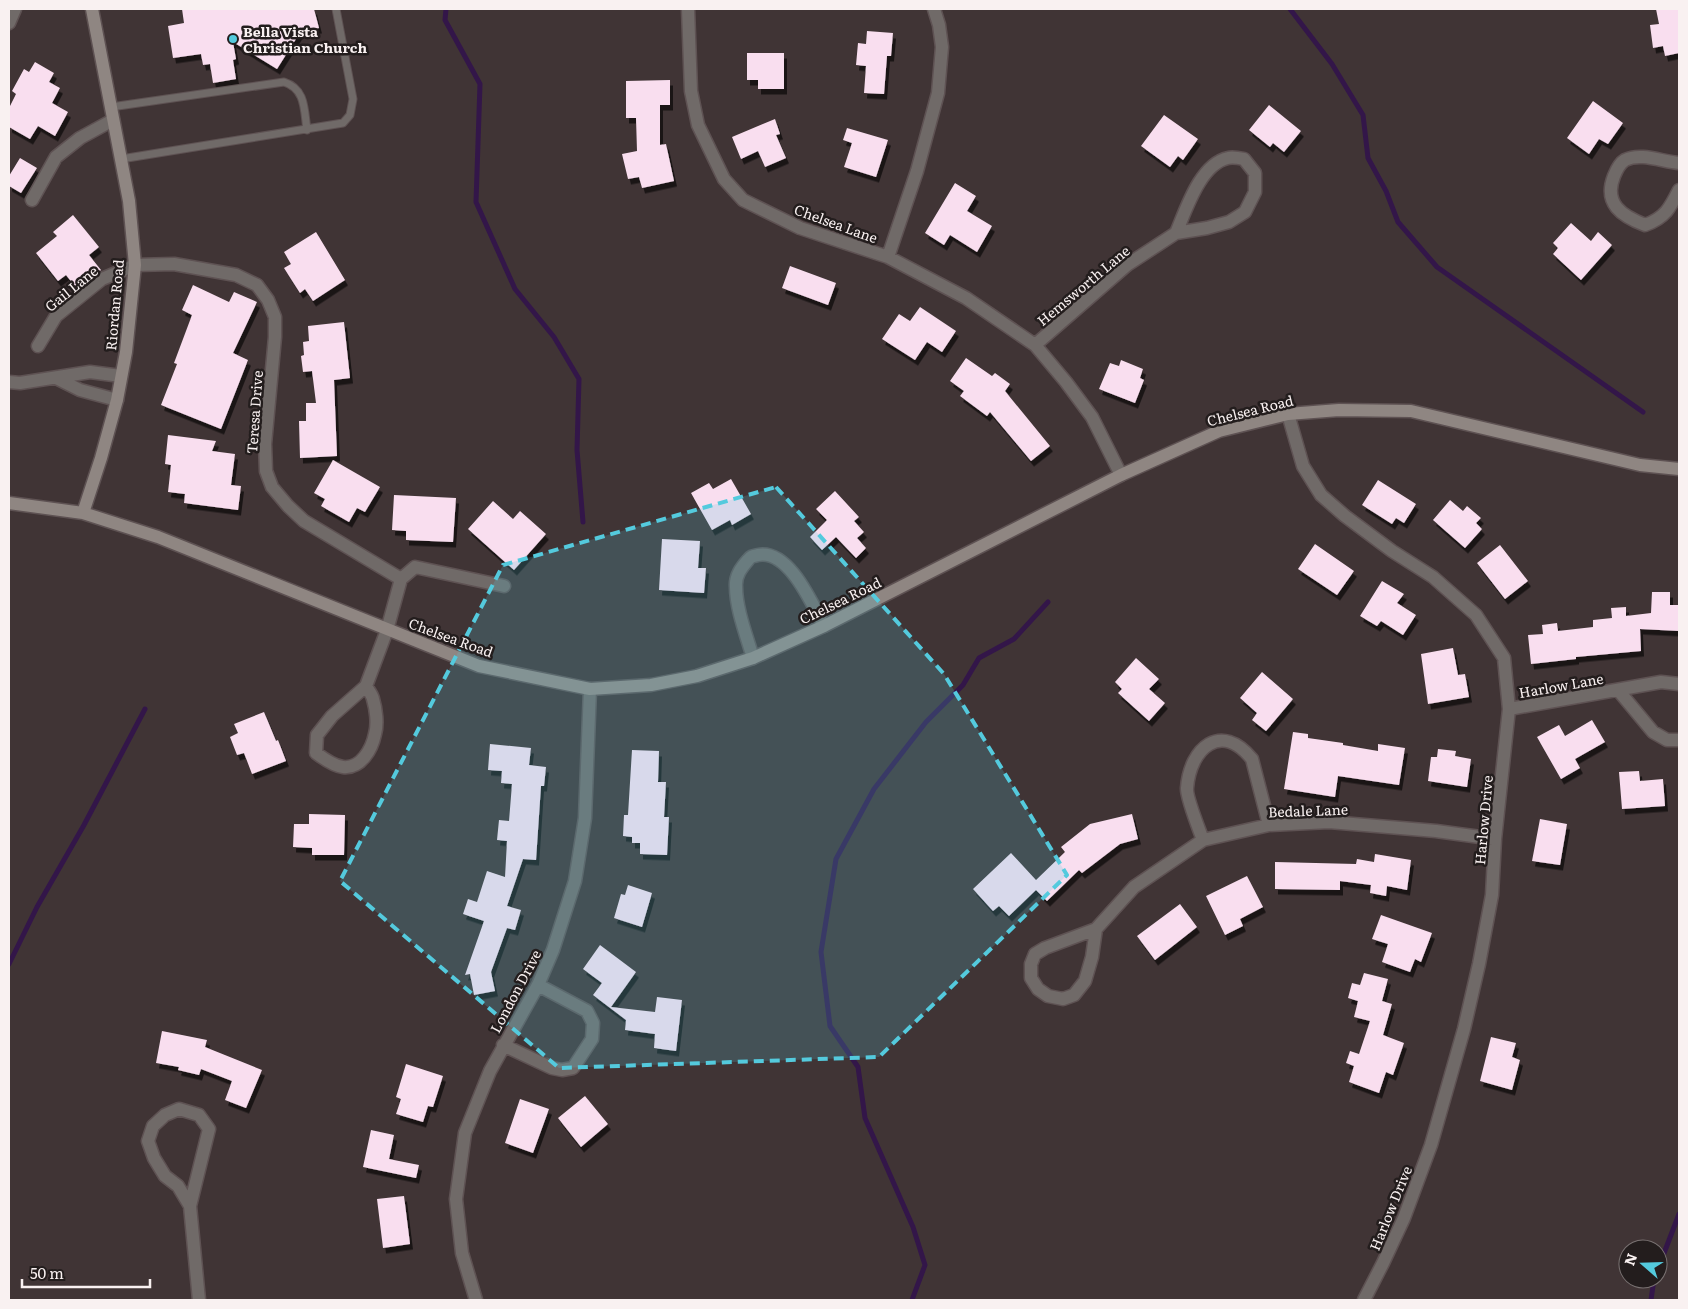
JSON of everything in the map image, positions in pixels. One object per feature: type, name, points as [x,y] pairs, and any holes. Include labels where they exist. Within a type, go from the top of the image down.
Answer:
[{"type":"street","points":[[9,23],[16,9]]},
{"type":"street","name":"Riordan Road","points":[[83,512],[101,458],[117,400],[126,352],[134,265],[129,201],[92,9]]},
{"type":"street","name":"Chelsea Lane","points":[[688,9],[691,91],[698,125],[724,179],[743,200],[800,228],[888,258],[966,298],[1035,345],[1092,416],[1121,475]]},
{"type":"street","name":"Chelsea Lane","points":[[888,258],[917,171],[938,92],[942,47],[939,25],[934,9]]},
{"type":"street","points":[[32,200],[56,157],[80,138],[113,120]]},
{"type":"street","points":[[1679,163],[1639,156],[1624,161],[1616,171],[1612,182],[1611,196],[1616,208],[1628,218],[1645,225],[1657,220],[1671,207],[1679,190]]},
{"type":"street","name":"Hemsworth Lane","points":[[1035,345],[1127,265],[1176,233],[1229,222],[1245,212],[1255,192],[1255,173],[1244,159],[1228,157],[1204,174],[1176,233]]},
{"type":"street","name":"Teresa Drive","points":[[134,265],[174,264],[236,275],[257,285],[268,300],[275,317],[265,444],[266,471],[272,487],[304,521],[401,579]]},
{"type":"street","name":"Gail Lane","points":[[38,346],[56,316],[102,279],[134,265]]},
{"type":"street","points":[[9,382],[20,383],[90,372],[121,376]]},
{"type":"street","points":[[56,378],[80,390],[117,400]]},
{"type":"street","name":"Chelsea Road","points":[[9,503],[83,512],[158,537],[479,666],[590,689],[651,685],[697,676],[753,658],[824,626],[1121,475],[1219,431],[1288,414],[1339,410],[1411,411],[1640,465],[1679,469]]},
{"type":"street","name":"Harlow Drive","points":[[1288,414],[1303,466],[1321,495],[1344,516],[1392,551],[1433,577],[1476,615],[1504,658],[1509,709],[1495,839],[1492,895],[1464,1029],[1431,1145],[1404,1218],[1384,1264],[1364,1300]]},
{"type":"street","points":[[753,658],[740,613],[735,586],[739,570],[751,557],[764,554],[777,558],[799,580],[824,626]]},
{"type":"street","points":[[366,686],[373,698],[376,733],[368,752],[357,765],[344,767],[328,761],[316,753],[317,735],[332,716],[366,686],[387,630],[401,579],[415,567],[504,586]]},
{"type":"street","name":"Harlow Lane","points":[[1509,709],[1661,682],[1679,684]]},
{"type":"street","name":"London Drive","points":[[476,1300],[462,1254],[456,1199],[466,1133],[490,1071],[538,986],[554,950],[575,881],[585,818],[590,689]]},
{"type":"street","name":"Harlow Lane","points":[[1618,690],[1653,732],[1667,740],[1679,740]]},
{"type":"street","points":[[1203,840],[1186,789],[1194,761],[1202,749],[1213,741],[1235,744],[1245,751],[1252,760],[1269,825]]},
{"type":"street","name":"Bedale Lane","points":[[1096,928],[1092,957],[1085,981],[1074,995],[1063,999],[1048,996],[1038,989],[1031,978],[1035,954],[1045,948],[1096,928],[1134,887],[1203,840],[1269,825],[1329,822],[1436,830],[1495,839]]},
{"type":"street","points":[[503,1045],[552,1068],[562,1070],[573,1068],[592,1039],[593,1023],[587,1012],[538,986]]},
{"type":"street","points":[[190,1206],[178,1186],[165,1176],[154,1158],[148,1142],[154,1126],[165,1116],[179,1109],[199,1115],[209,1129],[190,1206],[198,1300]]},
{"type":"lane","points":[[121,159],[307,130],[344,122],[350,115],[353,99],[336,9]]},
{"type":"lane","points":[[110,107],[284,82],[294,85],[301,95],[307,130]]},
{"type":"highlighted area","points":[[776,487],[944,674],[1067,875],[879,1057],[559,1068],[340,881],[503,565]]},
{"type":"building","name":"Bella Vista Christian Church","points":[[182,9],[314,9],[319,28],[301,31],[277,69],[233,42],[236,59],[233,60],[236,79],[213,83],[210,64],[203,65],[201,54],[173,58],[168,26],[184,23]]},
{"type":"building","points":[[1656,9],[1679,9],[1679,53],[1665,56],[1663,46],[1653,48],[1650,25],[1659,24]]},
{"type":"building","points":[[867,31],[893,33],[891,56],[887,56],[884,94],[864,93],[866,66],[856,65],[858,43],[866,44]]},
{"type":"building","points":[[747,53],[784,53],[784,89],[758,89],[758,80],[747,80]]},
{"type":"building","points":[[35,62],[54,73],[49,82],[60,88],[52,103],[68,112],[55,136],[38,126],[30,139],[9,127],[9,108],[16,94],[12,91],[24,69],[29,72]]},
{"type":"building","points":[[670,80],[670,105],[660,105],[660,145],[666,144],[674,181],[642,188],[639,177],[628,179],[622,154],[637,151],[636,118],[626,118],[626,81]]},
{"type":"building","points":[[1593,101],[1623,123],[1608,144],[1599,139],[1589,154],[1567,138]]},
{"type":"building","points":[[1269,105],[1301,131],[1284,152],[1273,143],[1270,147],[1249,130]]},
{"type":"building","points":[[1164,115],[1198,139],[1183,160],[1178,156],[1170,167],[1141,146]]},
{"type":"building","points":[[775,119],[780,134],[776,135],[786,158],[765,167],[758,151],[741,159],[732,137]]},
{"type":"building","points":[[847,128],[888,140],[876,177],[844,167],[852,143],[843,140]]},
{"type":"building","points":[[20,158],[37,168],[21,193],[9,186],[9,176]]},
{"type":"building","points":[[955,183],[976,196],[967,211],[992,226],[977,252],[950,235],[944,245],[925,233]]},
{"type":"building","points":[[73,215],[99,247],[89,255],[101,270],[77,289],[66,275],[58,281],[36,253],[57,236],[53,232]]},
{"type":"building","points":[[1571,223],[1591,241],[1598,232],[1612,245],[1581,280],[1553,254],[1558,248],[1553,243]]},
{"type":"building","points":[[316,232],[345,280],[313,301],[305,289],[300,293],[284,268],[291,264],[284,252]]},
{"type":"building","points":[[790,266],[836,283],[828,305],[782,288]]},
{"type":"building","points":[[193,285],[229,302],[234,292],[257,302],[233,353],[248,360],[221,429],[161,405],[177,364],[174,363],[192,315],[182,310]]},
{"type":"building","points":[[920,307],[956,331],[942,352],[927,342],[915,360],[882,339],[899,314],[910,321]]},
{"type":"building","points":[[344,322],[350,378],[334,380],[337,456],[300,458],[299,421],[306,421],[306,403],[316,403],[312,371],[303,372],[301,356],[304,355],[303,342],[309,341],[308,326]]},
{"type":"building","points":[[966,358],[992,376],[995,373],[1010,384],[1005,391],[1050,446],[1031,461],[990,412],[987,416],[960,396],[964,391],[950,381]]},
{"type":"building","points":[[1121,360],[1143,369],[1140,378],[1144,380],[1135,403],[1099,389],[1110,363],[1119,366]]},
{"type":"building","points":[[168,435],[216,441],[212,451],[235,454],[231,485],[241,486],[238,510],[184,503],[185,494],[168,492],[171,465],[165,464]]},
{"type":"building","points":[[333,460],[380,487],[365,512],[357,508],[349,522],[321,506],[325,499],[314,493]]},
{"type":"building","points":[[731,479],[751,514],[732,525],[730,520],[712,530],[691,493],[709,483],[713,489]]},
{"type":"building","points":[[1378,480],[1416,504],[1404,523],[1396,518],[1392,524],[1362,505]]},
{"type":"building","points":[[835,491],[859,517],[854,521],[864,532],[857,538],[866,548],[856,558],[836,537],[822,550],[810,537],[827,520],[816,509]]},
{"type":"building","points":[[394,495],[456,498],[453,542],[406,540],[406,531],[392,530]]},
{"type":"building","points":[[1450,500],[1463,511],[1467,506],[1481,518],[1476,523],[1482,529],[1465,548],[1433,520]]},
{"type":"building","points":[[493,501],[513,519],[520,511],[546,534],[514,570],[468,529]]},
{"type":"building","points":[[662,539],[700,541],[698,568],[706,568],[704,593],[659,590]]},
{"type":"building","points":[[1315,544],[1354,571],[1337,595],[1298,569]]},
{"type":"building","points":[[1500,545],[1528,581],[1505,599],[1477,563]]},
{"type":"building","points":[[1382,581],[1404,594],[1397,603],[1416,615],[1403,635],[1381,621],[1377,626],[1360,616]]},
{"type":"building","points":[[1652,592],[1670,592],[1670,605],[1679,605],[1679,631],[1640,629],[1641,651],[1576,657],[1576,659],[1531,664],[1528,635],[1543,634],[1542,625],[1557,623],[1558,631],[1593,627],[1593,620],[1612,618],[1611,608],[1626,607],[1626,616],[1651,613]]},
{"type":"building","points":[[1453,648],[1458,675],[1465,674],[1469,697],[1428,704],[1421,654]]},
{"type":"building","points":[[1136,658],[1159,679],[1149,689],[1165,703],[1149,721],[1118,693],[1122,689],[1115,682]]},
{"type":"building","points":[[1262,672],[1293,699],[1266,731],[1252,720],[1257,713],[1240,698]]},
{"type":"building","points":[[264,712],[286,761],[252,774],[244,753],[237,755],[230,737],[238,733],[234,724]]},
{"type":"building","points":[[1592,720],[1605,742],[1575,759],[1580,768],[1561,779],[1537,737],[1559,725],[1565,736]]},
{"type":"building","points":[[1293,732],[1308,734],[1308,738],[1378,751],[1378,744],[1405,748],[1399,785],[1338,776],[1335,797],[1284,789]]},
{"type":"building","points":[[490,744],[531,748],[529,765],[546,767],[544,786],[541,786],[536,860],[523,859],[507,906],[521,910],[515,930],[507,928],[491,972],[495,991],[474,995],[470,974],[465,975],[484,921],[463,914],[468,899],[477,902],[487,871],[505,877],[507,841],[497,840],[499,820],[509,821],[512,784],[501,783],[502,771],[488,770]]},
{"type":"building","points":[[1438,749],[1456,751],[1455,756],[1471,759],[1467,787],[1428,781],[1431,757],[1437,757]]},
{"type":"building","points":[[632,750],[659,751],[658,782],[666,782],[664,817],[669,817],[667,855],[640,854],[640,843],[632,843],[632,837],[623,836],[624,815],[628,815]]},
{"type":"building","points":[[1639,771],[1640,781],[1663,779],[1665,806],[1622,809],[1619,772]]},
{"type":"building","points":[[309,814],[345,815],[344,855],[312,855],[312,848],[293,847],[294,824],[309,824]]},
{"type":"building","points":[[1132,814],[1138,839],[1120,844],[1082,873],[1079,870],[1047,901],[1036,890],[1009,916],[999,906],[993,911],[973,889],[1011,853],[1036,880],[1065,852],[1061,847],[1090,824]]},
{"type":"building","points":[[1540,819],[1567,824],[1560,865],[1532,861]]},
{"type":"building","points":[[1375,854],[1411,860],[1407,890],[1387,886],[1386,896],[1370,893],[1371,885],[1340,881],[1340,890],[1275,889],[1275,862],[1356,864],[1357,859],[1374,862]]},
{"type":"building","points":[[1247,876],[1263,907],[1240,919],[1243,926],[1225,935],[1206,896]]},
{"type":"building","points":[[628,885],[652,893],[642,927],[614,918],[621,894],[625,895]]},
{"type":"building","points":[[1180,904],[1197,927],[1155,960],[1137,936]]},
{"type":"building","points":[[1381,915],[1432,933],[1421,962],[1415,959],[1410,972],[1382,962],[1388,944],[1372,939]]},
{"type":"building","points":[[600,945],[636,972],[611,1007],[655,1012],[657,997],[682,1000],[676,1051],[654,1048],[655,1034],[625,1030],[626,1020],[593,995],[602,983],[583,969]]},
{"type":"building","points":[[1364,973],[1388,979],[1382,1001],[1392,1004],[1383,1035],[1404,1043],[1393,1075],[1386,1072],[1379,1093],[1349,1082],[1354,1066],[1346,1063],[1350,1051],[1359,1054],[1370,1021],[1354,1017],[1358,1001],[1348,998],[1352,983],[1360,985]]},
{"type":"building","points":[[162,1031],[207,1040],[205,1047],[262,1070],[246,1108],[225,1100],[232,1081],[201,1069],[199,1075],[178,1070],[179,1067],[156,1063]]},
{"type":"building","points":[[1491,1037],[1516,1043],[1512,1057],[1520,1060],[1512,1090],[1480,1081]]},
{"type":"building","points":[[406,1064],[443,1076],[433,1107],[428,1106],[423,1122],[396,1114],[401,1099],[396,1097]]},
{"type":"building","points":[[585,1096],[608,1124],[581,1147],[558,1118]]},
{"type":"building","points":[[520,1099],[549,1109],[533,1153],[505,1143]]},
{"type":"building","points":[[371,1130],[394,1135],[389,1159],[419,1165],[416,1178],[363,1167]]},
{"type":"building","points":[[404,1196],[410,1244],[383,1248],[377,1199]]},
{"type":"waterway","points":[[446,9],[445,20],[480,84],[476,202],[515,289],[554,337],[579,379],[577,450],[583,522]]},
{"type":"waterway","points":[[1290,9],[1332,64],[1363,115],[1368,158],[1386,191],[1398,222],[1437,267],[1643,412]]},
{"type":"waterway","points":[[912,1300],[925,1265],[913,1227],[865,1118],[858,1067],[830,1026],[821,952],[836,859],[874,789],[926,722],[963,685],[979,658],[1014,639],[1048,602]]},
{"type":"waterway","points":[[9,964],[37,907],[84,825],[145,709]]},
{"type":"waterway","points":[[1668,1243],[1679,1214]]},
{"type":"waterway","points":[[1651,1300],[1653,1289]]},
{"type":"place","name":"Bella Vista Christian Church","points":[[233,39]]}]
